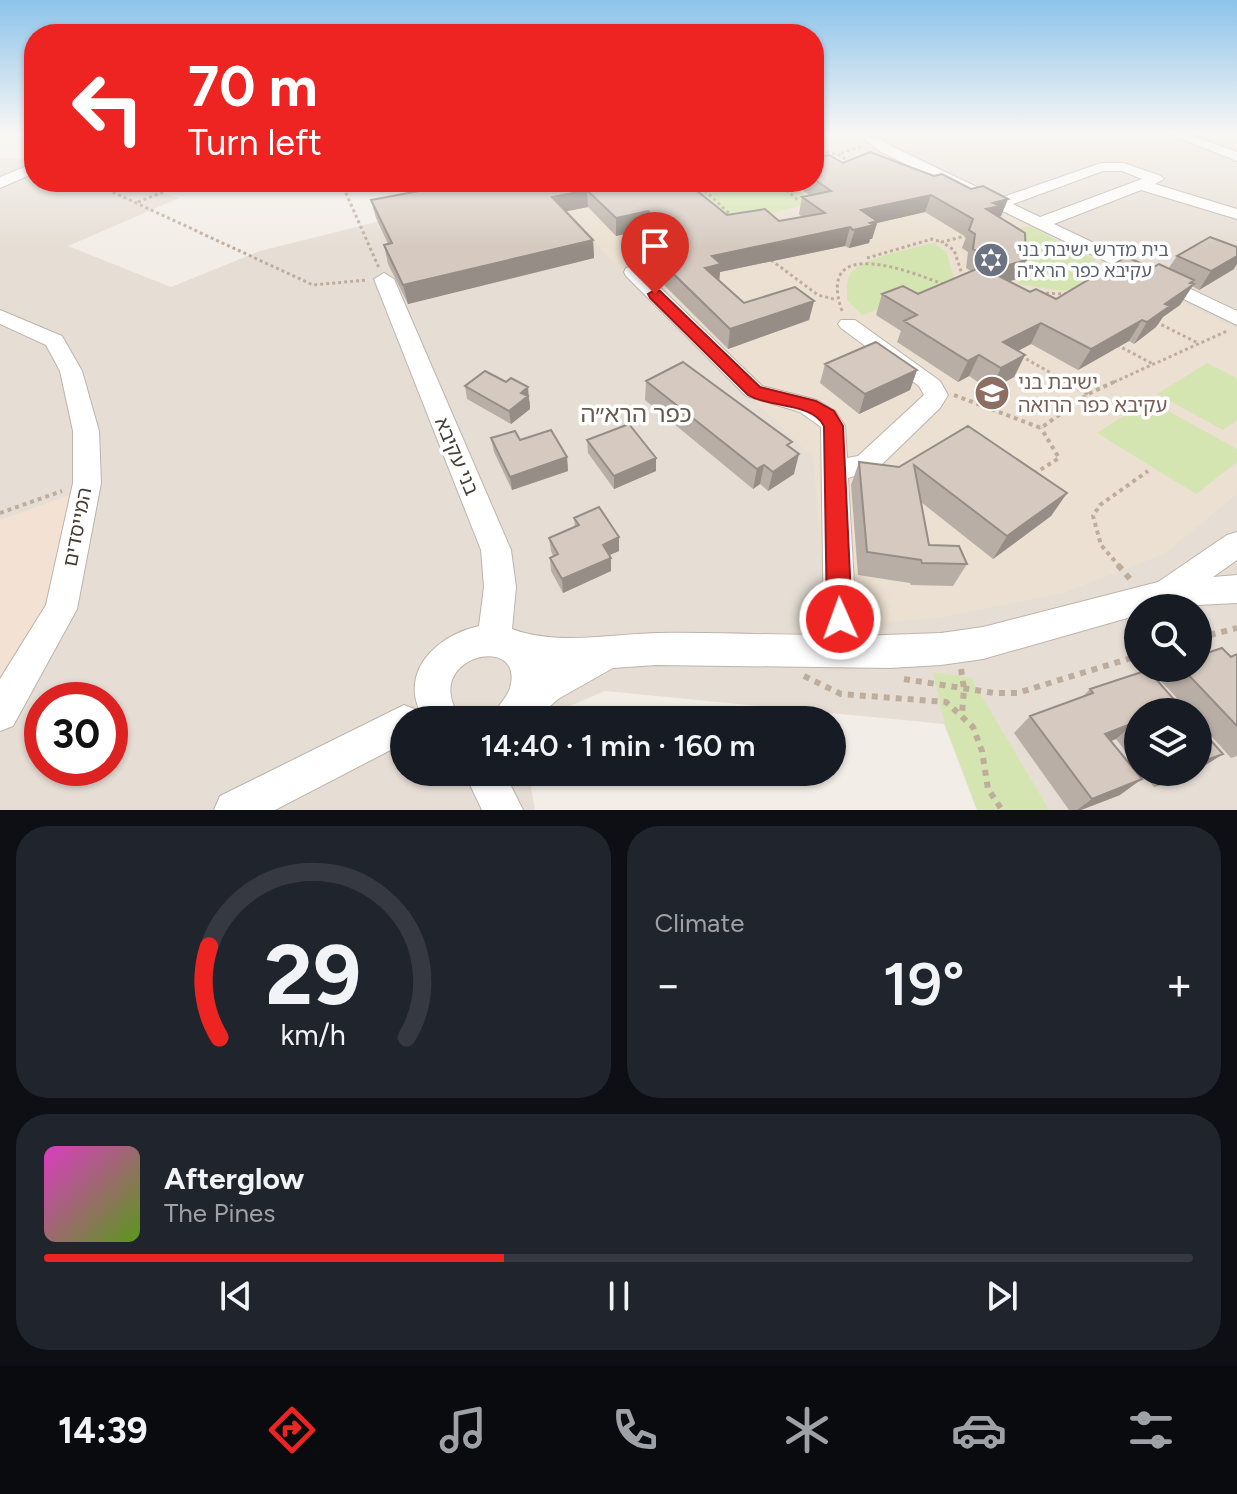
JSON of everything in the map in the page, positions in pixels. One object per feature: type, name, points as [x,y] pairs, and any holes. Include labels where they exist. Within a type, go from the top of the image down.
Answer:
[{"type":"street","points":[[0,183],[24,172]]},
{"type":"street","points":[[936,172],[1237,319]]},
{"type":"street","points":[[1001,203],[1088,172]]},
{"type":"street","points":[[1041,223],[1156,179],[1137,172]]},
{"type":"street","points":[[1141,185],[1237,214]]},
{"type":"street","points":[[633,272],[754,391],[764,397],[810,406],[828,415],[833,426],[841,650]]},
{"type":"street","name":"בני עקיבא","points":[[384,279],[496,550],[506,645]]},
{"type":"street","points":[[1218,310],[1237,297]]},
{"type":"street","name":"המייסדים","points":[[0,316],[54,341],[65,361],[86,431],[87,483],[61,609],[0,713]]},
{"type":"street","points":[[835,466],[849,468],[867,463],[936,395],[933,387],[848,324]]},
{"type":"street","points":[[1159,594],[1237,544]]},
{"type":"street","points":[[1237,544],[1237,558]]},
{"type":"street","points":[[1179,594],[1237,589]]},
{"type":"street","points":[[426,706],[437,670],[447,657],[472,641],[611,653],[668,649],[890,652],[955,647],[998,639],[1124,605]]},
{"type":"street","points":[[506,645],[529,672],[528,690],[518,706]]},
{"type":"street","points":[[525,706],[556,681],[611,653]]},
{"type":"street","points":[[234,810],[390,733]]},
{"type":"street","points":[[490,786],[503,810]]},
{"type":"street","points":[[506,786],[509,810]]},
{"type":"path","points":[[114,192],[313,285],[384,279],[345,192]]},
{"type":"path","points":[[138,202],[163,192]]},
{"type":"path","points":[[707,192],[738,221]]},
{"type":"path","points":[[789,192],[798,200]]},
{"type":"path","points":[[942,242],[972,234]]},
{"type":"path","points":[[848,324],[837,300],[841,272],[850,264],[865,259],[932,239],[954,250],[963,278],[971,283]]},
{"type":"path","points":[[762,251],[805,287],[818,295],[837,300]]},
{"type":"path","points":[[865,259],[953,290]]},
{"type":"path","points":[[1037,293],[1060,295],[1075,292]]},
{"type":"path","points":[[1144,316],[1198,344]]},
{"type":"path","points":[[1041,428],[1088,394],[1237,326]]},
{"type":"path","points":[[1113,343],[1153,364]]},
{"type":"path","points":[[1019,354],[1088,394]]},
{"type":"path","points":[[933,387],[1041,428],[1059,458],[1033,474]]},
{"type":"path","points":[[1148,471],[1100,505],[1093,516],[1101,545],[1154,594]]},
{"type":"path","points":[[0,513],[87,483]]},
{"type":"path","points":[[1212,634],[1237,628]]},
{"type":"path","points":[[955,647],[964,689],[962,714]]},
{"type":"path","points":[[889,677],[964,689],[1017,693],[1124,660]]},
{"type":"path","points":[[810,668],[794,667],[821,687],[841,694],[946,702],[973,727],[982,751],[988,789],[1002,810]]},
{"type":"shaded area","name":"כפר הרא״ה","points":[[0,172],[24,172],[24,192],[159,192],[179,198],[68,246],[171,287],[260,251],[497,192],[824,192],[824,172],[1237,172],[1237,810],[977,810],[944,724],[846,714],[846,706],[759,706],[605,691],[570,706],[390,706],[390,786],[531,786],[535,810],[0,810]]},
{"type":"shaded area","name":"ישיבת בני עקיבא כפר הרואה","points":[[824,172],[921,172],[1237,329],[1237,494],[1164,554],[1063,593],[938,618],[828,627],[813,458],[611,260],[549,192],[824,192]]},
{"type":"shaded area","points":[[78,492],[50,604],[0,686],[0,520]]},
{"type":"green space","points":[[698,192],[800,192],[815,202],[724,225],[685,195]]},
{"type":"green space","points":[[1030,226],[1096,261],[1067,269],[1088,285],[1064,291],[1018,284],[1033,258],[996,232]]},
{"type":"green space","points":[[934,243],[946,252],[956,284],[862,315],[847,300],[848,280],[856,268],[889,254]]},
{"type":"green space","points":[[1207,363],[1237,378],[1237,420],[1223,430],[1157,394]]},
{"type":"green space","points":[[1148,400],[1237,449],[1237,462],[1196,494],[1097,433]]},
{"type":"green space","points":[[933,672],[971,678],[1049,810],[977,810],[945,724]]},
{"type":"building","points":[[824,172],[923,172],[934,176],[942,174],[971,189],[983,186],[1008,199],[993,203],[1000,206],[986,209],[1025,233],[1026,260],[1002,267],[973,249],[975,234],[969,230],[973,219],[931,195],[861,210],[877,221],[870,223],[874,225],[853,230],[850,227],[712,256],[721,264],[705,268],[744,303],[795,287],[814,301],[730,329],[650,251],[685,244],[648,211],[616,218],[589,192],[698,192],[727,215],[765,209],[779,221],[825,213],[802,197],[831,191],[824,186]]},
{"type":"building","points":[[414,192],[577,192],[552,197],[593,240],[403,285],[384,245],[392,243],[371,200]]},
{"type":"building","points":[[1210,237],[1237,247],[1237,256],[1211,271],[1177,256]]},
{"type":"building","points":[[1126,257],[1152,268],[1159,264],[1194,280],[1190,283],[1194,284],[1165,304],[1170,306],[1147,322],[1142,320],[1091,349],[1041,323],[1003,342],[1025,355],[1001,368],[979,355],[968,361],[904,321],[917,315],[882,294],[903,286],[918,294],[981,267],[1030,292],[1036,289],[1056,299]]},
{"type":"building","points":[[876,342],[917,370],[865,394],[825,364]]},
{"type":"building","points":[[683,362],[792,442],[787,445],[799,454],[773,472],[764,465],[757,469],[646,381]]},
{"type":"building","points":[[485,371],[506,382],[511,378],[528,387],[521,393],[528,396],[509,411],[465,386]]},
{"type":"building","points":[[629,424],[656,458],[614,476],[587,440]]},
{"type":"building","points":[[968,426],[1067,493],[1007,536],[914,465],[929,545],[959,546],[967,564],[922,563],[921,560],[867,552],[859,462],[899,467]]},
{"type":"building","points":[[551,430],[567,457],[510,477],[491,438],[515,431],[520,440]]},
{"type":"building","points":[[599,507],[619,537],[603,545],[611,558],[562,579],[550,558],[558,554],[549,538],[579,525],[574,518]]},
{"type":"building","points":[[1222,648],[1231,657],[1237,654],[1237,726],[1195,682],[1212,682],[1212,651]]},
{"type":"building","points":[[1124,678],[1124,682],[1159,682],[1173,698],[1124,698],[1124,727],[1105,734],[1124,757],[1124,786],[1092,799],[1030,716],[1093,693],[1090,689]]},
{"type":"building","points":[[1212,742],[1223,754],[1212,758]]},
{"type":"place","name":"בית מדרש ישיבת בני עקיבא כפר הרא\"ה","points":[[991,260]]},
{"type":"place","name":"ישיבת בני עקיבא כפר הרואה","points":[[992,393]]},
{"type":"district","name":"כפר הרא״ה","points":[[636,414]]},
{"type":"route","points":[[655,294],[754,391],[764,397],[810,406],[828,415],[833,426],[840,619]]}]
